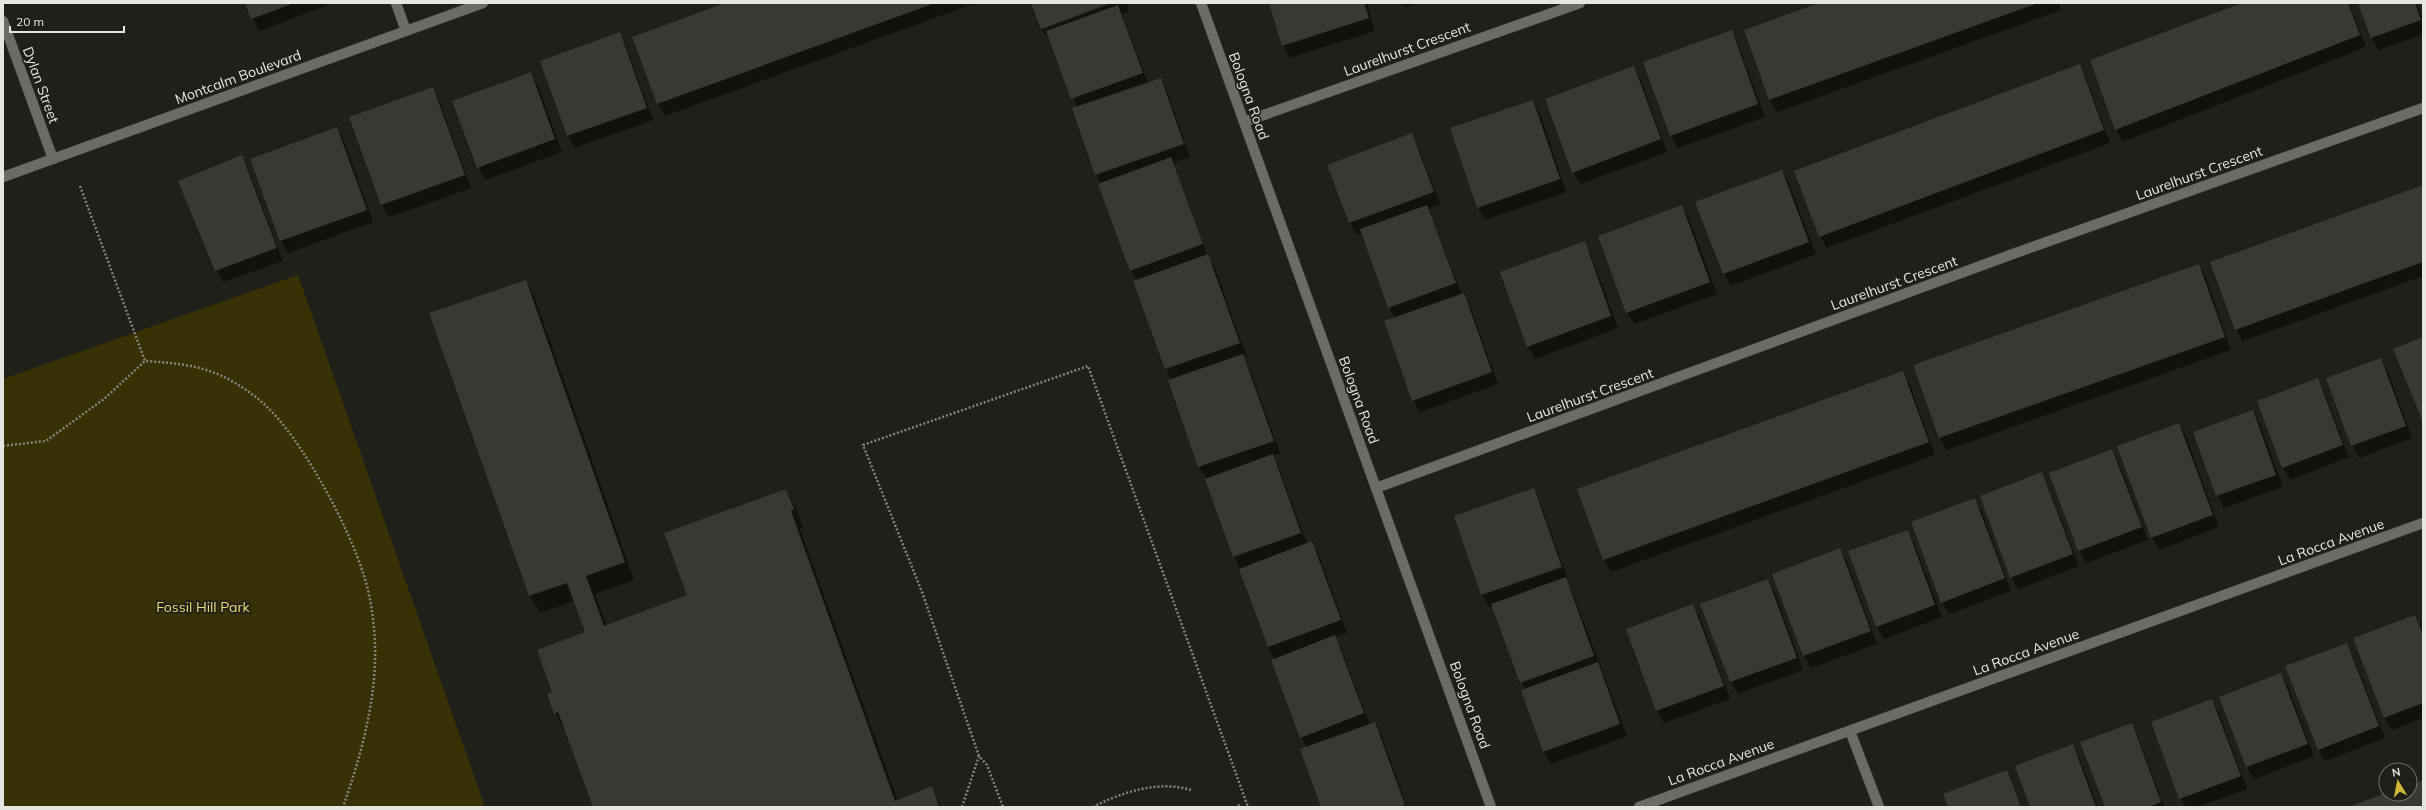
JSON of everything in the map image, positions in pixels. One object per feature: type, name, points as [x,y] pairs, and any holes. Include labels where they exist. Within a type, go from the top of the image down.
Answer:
[{"type":"street","points":[[396,3],[406,31]]},
{"type":"street","name":"Montcalm Boulevard","points":[[3,177],[483,3]]},
{"type":"street","name":"Bologna Road","points":[[1201,3],[1491,807]]},
{"type":"street","name":"Laurelhurst Crescent","points":[[1244,122],[1580,3]]},
{"type":"street","name":"Dylan Street","points":[[3,21],[53,159]]},
{"type":"street","name":"Laurelhurst Crescent","points":[[1376,488],[1995,261],[2423,108]]},
{"type":"street","name":"La Rocca Avenue","points":[[1639,807],[2423,523]]},
{"type":"street","points":[[1850,731],[1879,807]]},
{"type":"path","points":[[80,186],[145,361]]},
{"type":"path","points":[[3,446],[46,441],[104,399],[145,361],[196,366],[229,379],[256,396],[274,414],[298,446],[338,514],[353,546],[364,576],[371,606],[375,645],[370,698],[361,750],[343,807]]},
{"type":"path","points":[[1003,807],[987,765],[979,756],[922,592],[863,445],[1088,366],[1248,807]]},
{"type":"path","points":[[962,807],[979,756]]},
{"type":"path","points":[[1093,807],[1111,798],[1145,789],[1180,786],[1191,790]]},
{"type":"path","points":[[1238,805],[1242,807]]},
{"type":"green space","name":"Fossil Hill Park","points":[[298,275],[485,807],[3,807],[3,379]]},
{"type":"building","points":[[245,3],[294,3],[251,19]]},
{"type":"building","points":[[725,3],[935,3],[657,104],[632,37]]},
{"type":"building","points":[[1031,3],[1110,3],[1041,29]]},
{"type":"building","points":[[1269,3],[1364,3],[1369,18],[1282,46]]},
{"type":"building","points":[[1819,3],[2038,3],[1769,100],[1744,30]]},
{"type":"building","points":[[2242,3],[2348,3],[2360,35],[2115,130],[2090,60]]},
{"type":"building","points":[[2358,3],[2415,3],[2421,20],[2371,38]]},
{"type":"building","points":[[1118,5],[1143,73],[1071,99],[1046,31]]},
{"type":"building","points":[[1732,30],[1758,104],[1670,136],[1643,62]]},
{"type":"building","points":[[620,32],[647,108],[567,136],[540,61]]},
{"type":"building","points":[[2080,64],[2104,130],[1819,237],[1794,171]]},
{"type":"building","points":[[1634,66],[1661,139],[1572,173],[1545,99]]},
{"type":"building","points":[[531,72],[555,139],[477,168],[452,101]]},
{"type":"building","points":[[1161,78],[1184,144],[1095,175],[1072,108]]},
{"type":"building","points":[[433,87],[465,175],[381,205],[349,117]]},
{"type":"building","points":[[1533,100],[1560,179],[1477,208],[1450,128]]},
{"type":"building","points":[[337,127],[367,210],[280,241],[250,159]]},
{"type":"building","points":[[1412,133],[1434,192],[1349,223],[1327,165]]},
{"type":"building","points":[[242,155],[277,248],[215,271],[178,181]]},
{"type":"building","points":[[1171,157],[1203,244],[1130,271],[1098,184]]},
{"type":"building","points":[[1782,170],[1809,242],[1723,274],[1695,202]]},
{"type":"building","points":[[2423,185],[2423,262],[2235,330],[2210,262]]},
{"type":"building","points":[[1427,205],[1456,283],[1388,308],[1360,229]]},
{"type":"building","points":[[1682,205],[1710,282],[1626,313],[1598,236]]},
{"type":"building","points":[[1585,241],[1611,316],[1527,347],[1500,272]]},
{"type":"building","points":[[1208,254],[1240,343],[1165,369],[1133,281]]},
{"type":"building","points":[[2199,264],[2225,337],[1939,438],[1913,365]]},
{"type":"building","points":[[526,280],[625,562],[586,576],[604,626],[687,595],[664,533],[786,489],[794,509],[791,511],[895,801],[932,786],[939,807],[593,807],[558,712],[554,714],[547,694],[552,692],[537,650],[585,632],[567,583],[529,596],[429,313]]},
{"type":"building","points":[[1464,293],[1492,372],[1412,401],[1384,321]]},
{"type":"building","points":[[2423,337],[2423,422],[2393,349]]},
{"type":"building","points":[[1243,354],[1274,441],[1198,467],[1168,380]]},
{"type":"building","points":[[2381,358],[2406,426],[2351,446],[2326,378]]},
{"type":"building","points":[[1903,371],[1929,442],[1603,560],[1577,489]]},
{"type":"building","points":[[2318,378],[2343,445],[2282,468],[2257,401]]},
{"type":"building","points":[[2253,410],[2276,475],[2216,496],[2193,432]]},
{"type":"building","points":[[2179,423],[2213,515],[2151,538],[2117,446]]},
{"type":"building","points":[[2112,449],[2142,527],[2078,551],[2049,473]]},
{"type":"building","points":[[1273,454],[1301,533],[1233,557],[1205,479]]},
{"type":"building","points":[[2042,472],[2073,554],[2010,578],[1980,496]]},
{"type":"building","points":[[1534,488],[1562,567],[1481,595],[1454,516]]},
{"type":"building","points":[[1975,498],[2005,578],[1941,603],[1911,522]]},
{"type":"building","points":[[1908,530],[1935,605],[1876,627],[1848,551]]},
{"type":"building","points":[[1312,541],[1341,620],[1268,647],[1239,569]]},
{"type":"building","points":[[1840,548],[1871,631],[1803,656],[1772,574]]},
{"type":"building","points":[[1566,577],[1594,656],[1520,683],[1491,604]]},
{"type":"building","points":[[1768,579],[1797,658],[1730,682],[1700,604]]},
{"type":"building","points":[[1693,604],[1724,686],[1656,711],[1626,629]]},
{"type":"building","points":[[2415,615],[2423,635],[2423,703],[2384,718],[2353,638]]},
{"type":"building","points":[[1335,635],[1364,713],[1300,738],[1271,660]]},
{"type":"building","points":[[2347,643],[2379,726],[2318,750],[2285,666]]},
{"type":"building","points":[[1598,662],[1620,724],[1543,752],[1521,690]]},
{"type":"building","points":[[2281,673],[2308,744],[2246,767],[2219,697]]},
{"type":"building","points":[[2212,699],[2241,776],[2179,799],[2151,722]]},
{"type":"building","points":[[1375,722],[1405,805],[1399,807],[1321,807],[1300,749]]},
{"type":"building","points":[[2132,723],[2161,802],[2149,807],[2105,807],[2080,742]]},
{"type":"building","points":[[2073,744],[2096,807],[2030,807],[2015,766]]},
{"type":"building","points":[[2007,770],[2021,807],[1948,807],[1943,794]]},
{"type":"building","points":[[2423,780],[2423,807],[2349,807],[2378,796],[2378,802],[2418,802],[2418,782]]}]
